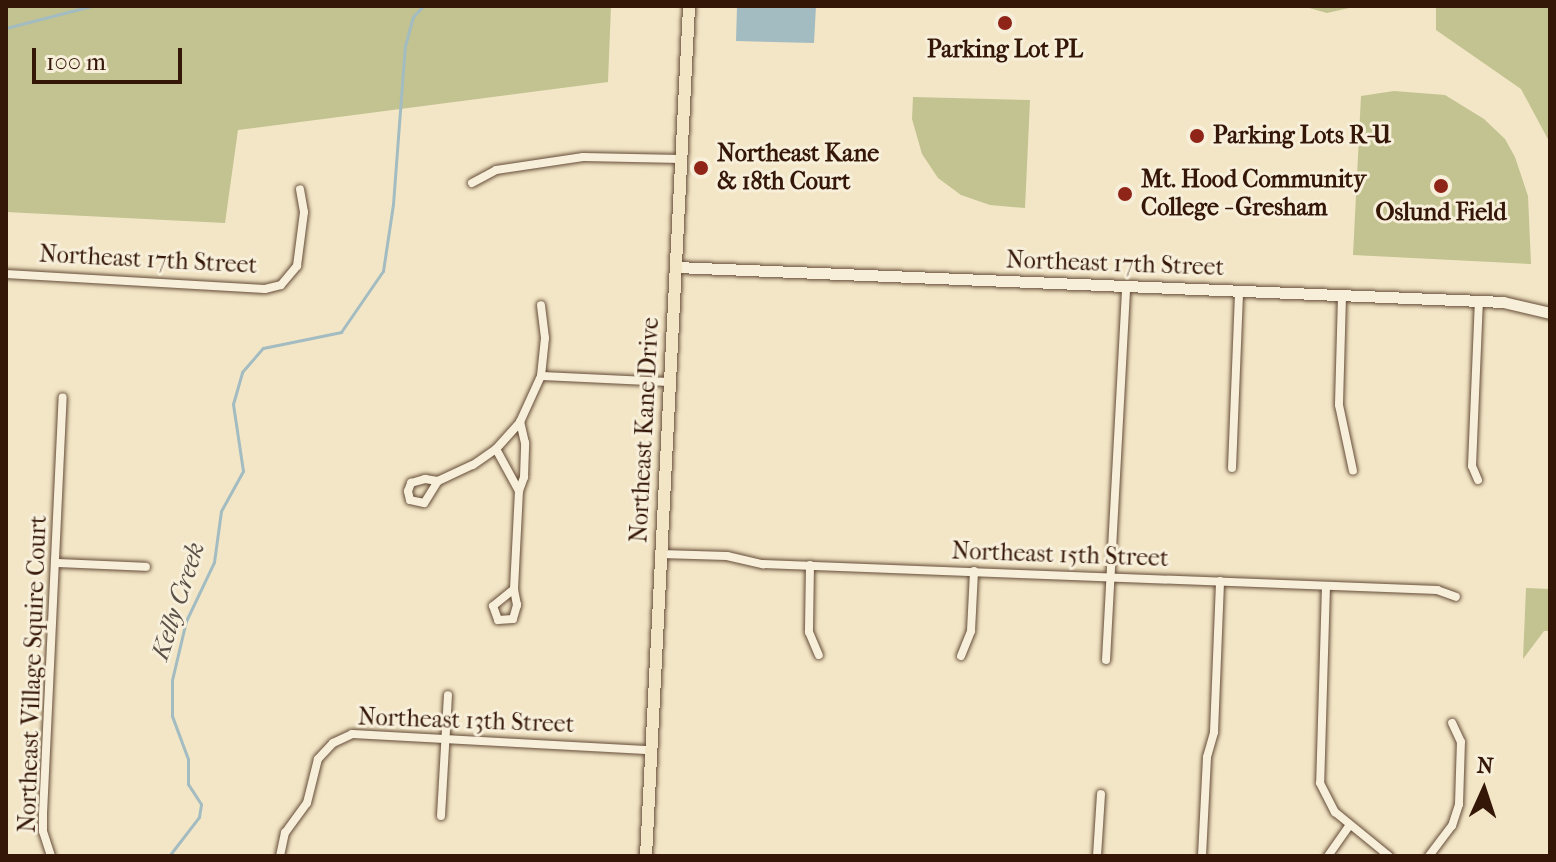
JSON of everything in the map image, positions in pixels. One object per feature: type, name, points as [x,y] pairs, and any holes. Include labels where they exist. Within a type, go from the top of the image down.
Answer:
[{"type":"main road","name":"Northeast Kane Drive","points":[[646,856],[689,6]]},
{"type":"street","points":[[472,183],[496,170],[583,157],[681,159]]},
{"type":"street","name":"Northeast 17th Street","points":[[6,274],[265,289],[281,285],[297,266],[304,212],[300,189]]},
{"type":"street","name":"Northeast 17th Street","points":[[676,267],[1479,301],[1529,306],[1550,313]]},
{"type":"street","points":[[1106,660],[1126,286]]},
{"type":"street","points":[[1232,468],[1239,291]]},
{"type":"street","points":[[1342,296],[1339,405],[1353,471]]},
{"type":"street","points":[[1478,480],[1472,466],[1479,301]]},
{"type":"street","points":[[438,481],[473,465],[496,449],[520,422],[541,376],[545,338],[541,305]]},
{"type":"street","points":[[541,376],[670,382]]},
{"type":"street","name":"Northeast Village Squire Court","points":[[51,856],[43,831],[43,814],[63,397]]},
{"type":"street","points":[[514,589],[519,491],[524,477],[525,443],[520,422]]},
{"type":"street","points":[[496,449],[519,491]]},
{"type":"street","name":"Northeast 15th Street","points":[[661,554],[810,565],[1437,590],[1456,597]]},
{"type":"street","points":[[56,563],[146,567]]},
{"type":"street","points":[[810,565],[809,632],[819,655]]},
{"type":"street","points":[[961,656],[971,631],[974,571]]},
{"type":"street","points":[[1202,856],[1207,757],[1214,732],[1220,581]]},
{"type":"street","points":[[1326,586],[1318,770],[1328,802],[1349,826],[1389,856]]},
{"type":"street","points":[[441,816],[448,695]]},
{"type":"street","points":[[1429,856],[1452,826],[1459,804],[1461,742],[1452,723]]},
{"type":"street","name":"Northeast 13th Street","points":[[280,856],[285,833],[303,810],[318,759],[341,738],[366,733],[651,750]]},
{"type":"street","points":[[1097,856],[1101,794]]},
{"type":"street","points":[[1328,856],[1349,826]]},
{"type":"green space","points":[[6,6],[611,6],[608,82],[238,130],[225,223],[6,212]]},
{"type":"green space","points":[[1302,6],[1358,6],[1327,13]]},
{"type":"green space","points":[[1436,6],[1550,6],[1550,143],[1521,89],[1436,30]]},
{"type":"green space","name":"Oslund Field","points":[[1394,91],[1445,95],[1484,119],[1505,139],[1515,157],[1528,196],[1531,264],[1353,255],[1361,96]]},
{"type":"green space","points":[[913,97],[1030,100],[1025,208],[990,205],[961,195],[938,178],[922,154],[912,119]]},
{"type":"green space","points":[[1526,588],[1550,589],[1550,631],[1544,631],[1523,659]]},
{"type":"water","points":[[737,6],[816,6],[814,43],[736,41]]},
{"type":"waterway","points":[[6,28],[91,6]]},
{"type":"waterway","name":"Kelly Creek","points":[[169,856],[199,817],[201,804],[188,784],[188,759],[172,716],[172,680],[186,621],[214,562],[221,511],[243,471],[233,404],[242,372],[263,348],[341,332],[383,271],[393,204],[405,46],[413,17],[423,6]]},
{"type":"place","name":"Parking Lot PL","points":[[1005,23]]},
{"type":"place","name":"Parking Lots R-U","points":[[1197,136]]},
{"type":"place","name":"Northeast Kane & 18th Court","points":[[701,168]]},
{"type":"place","name":"Oslund Field","points":[[1441,186]]},
{"type":"place","name":"Mt. Hood Community College - Gresham","points":[[1125,194]]}]
